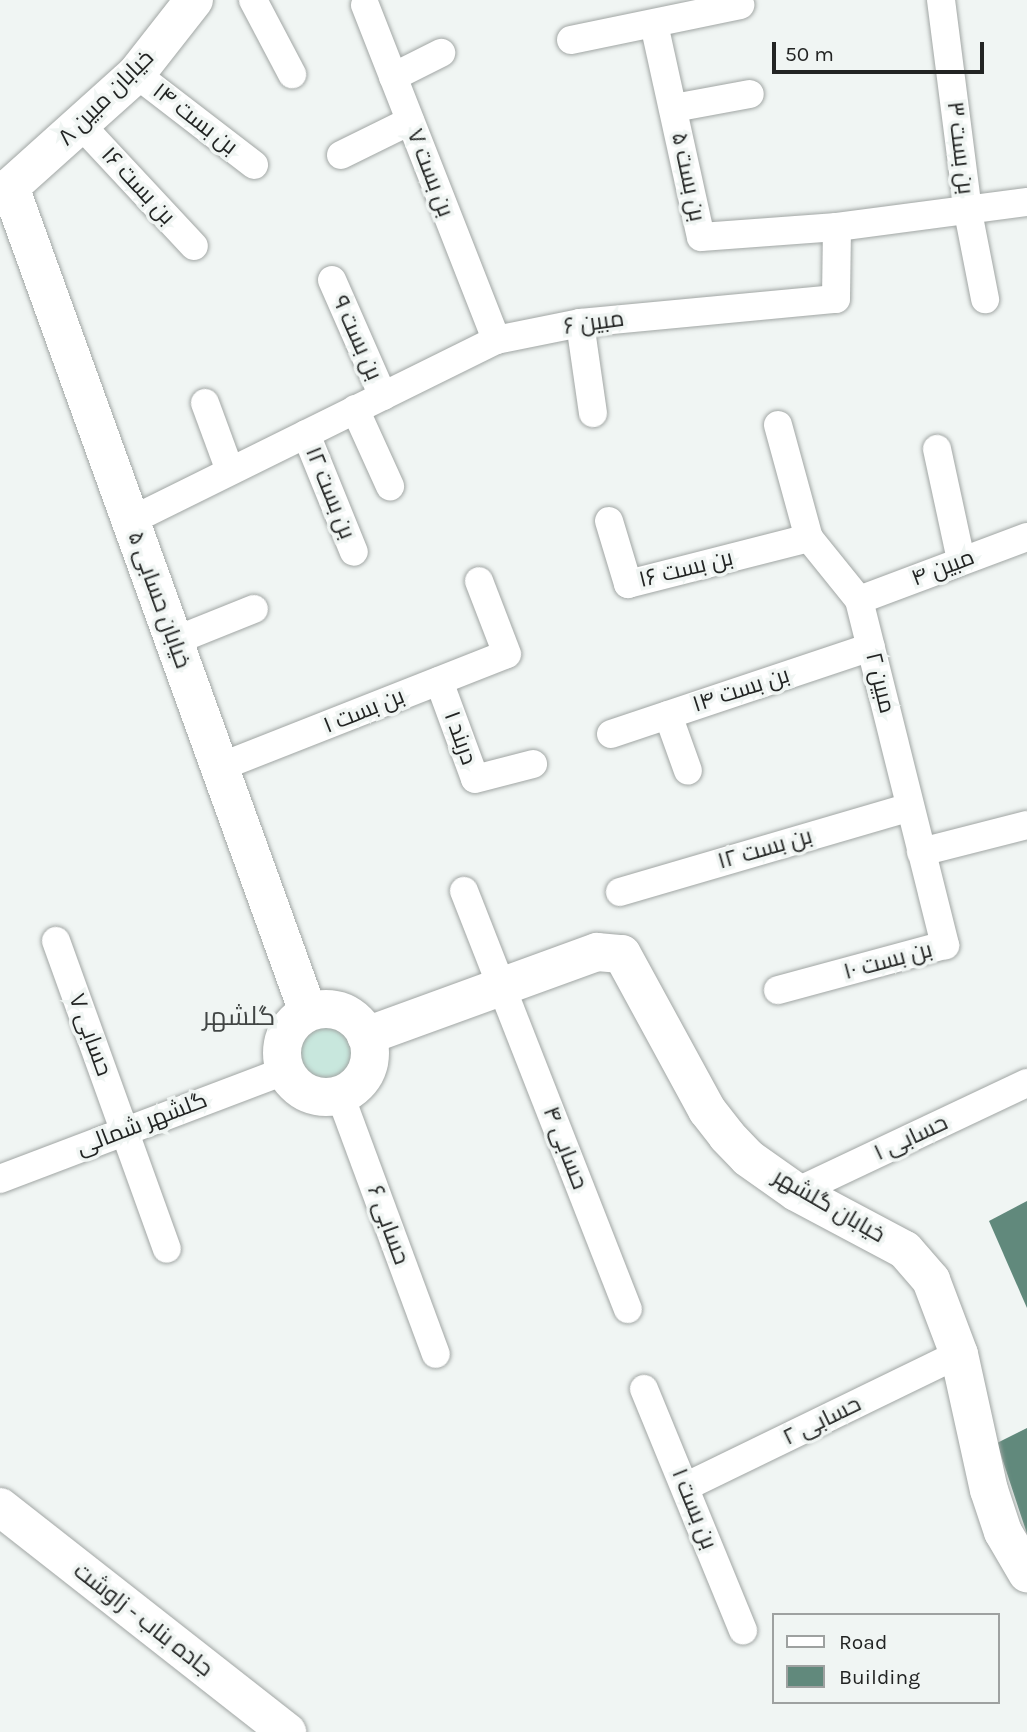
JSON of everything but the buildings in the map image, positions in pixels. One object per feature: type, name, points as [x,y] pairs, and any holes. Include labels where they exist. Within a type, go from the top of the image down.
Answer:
[{"type":"street","name":"خیابان مبین ۸","points":[[10,187],[82,126],[136,74],[194,0]]},
{"type":"street","points":[[253,0],[292,74]]},
{"type":"street","name":"بن بست ۳","points":[[941,0],[968,212],[985,299]]},
{"type":"street","name":"بن بست ۷","points":[[365,5],[496,340]]},
{"type":"street","points":[[571,40],[740,5]]},
{"type":"street","name":"بن بست ۵","points":[[654,24],[701,237],[837,227]]},
{"type":"street","points":[[393,77],[441,53]]},
{"type":"street","name":"بن بست ۱۴","points":[[136,74],[254,165]]},
{"type":"street","points":[[674,108],[750,94]]},
{"type":"street","points":[[341,155],[410,121]]},
{"type":"street","name":"بن بست ۱۶","points":[[82,126],[194,246]]},
{"type":"street","name":"خیابان حسابی ۵","points":[[10,187],[308,1012]]},
{"type":"street","points":[[837,227],[968,212],[1027,202]]},
{"type":"street","name":"مبین ۶","points":[[130,521],[496,340],[580,323],[836,299],[837,227]]},
{"type":"street","name":"بن بست ۹","points":[[332,280],[383,396]]},
{"type":"street","points":[[580,323],[593,413]]},
{"type":"street","points":[[205,403],[230,471]]},
{"type":"street","points":[[355,409],[390,486]]},
{"type":"street","name":"مبین ۲","points":[[778,425],[808,538],[859,600],[921,852]]},
{"type":"street","name":"بن بست ۱۲","points":[[306,434],[354,552]]},
{"type":"street","points":[[937,449],[961,560]]},
{"type":"street","name":"بن بست ۱۶","points":[[609,521],[628,584],[808,538]]},
{"type":"street","name":"مبین ۴","points":[[859,600],[1027,537]]},
{"type":"street","name":"بن بست ۱","points":[[220,767],[507,653],[479,581]]},
{"type":"street","points":[[174,641],[254,609]]},
{"type":"street","name":"بن بست ۱۴","points":[[611,734],[871,647]]},
{"type":"street","name":"دربند ۱","points":[[439,681],[475,779],[533,764]]},
{"type":"street","points":[[668,715],[688,771]]},
{"type":"street","name":"بن بست ۱۲","points":[[621,892],[910,807]]},
{"type":"street","points":[[921,852],[1027,825]]},
{"type":"street","name":"بن بست ۱۰","points":[[778,990],[945,945],[921,852]]},
{"type":"street","name":"حسابی ۴","points":[[464,891],[628,1308]]},
{"type":"street","name":"حسابی ۷","points":[[56,940],[167,1249]]},
{"type":"street","name":"خیابان گلشهر","points":[[366,1036],[597,952],[622,954],[707,1110],[748,1158],[796,1192],[870,1229],[919,1264],[947,1314],[959,1354],[989,1490],[1003,1532],[1027,1573]]},
{"type":"street","points":[[322,1009],[349,1015],[366,1036],[370,1050],[363,1078],[340,1095],[327,1097],[302,1090],[285,1071],[282,1043],[296,1019],[308,1012],[322,1009]]},
{"type":"street","name":"گلشهر شمالی","points":[[0,1179],[285,1071]]},
{"type":"street","name":"حسابی ۱","points":[[796,1192],[1027,1083]]},
{"type":"street","name":"حسابی ۶","points":[[340,1095],[436,1354]]},
{"type":"street","name":"حسابی ۲","points":[[684,1487],[959,1354]]},
{"type":"street","name":"بن بست ۱","points":[[644,1389],[743,1630]]},
{"type":"street","name":"جاده بناب - زاوشت","points":[[0,1507],[287,1732]]},
{"type":"green space","points":[[320,1023],[332,1023],[347,1031],[355,1046],[355,1058],[347,1073],[332,1081],[320,1081],[305,1073],[297,1058],[297,1046],[305,1031]]},
{"type":"district","name":"گلشهر","points":[[239,1017]]}]
